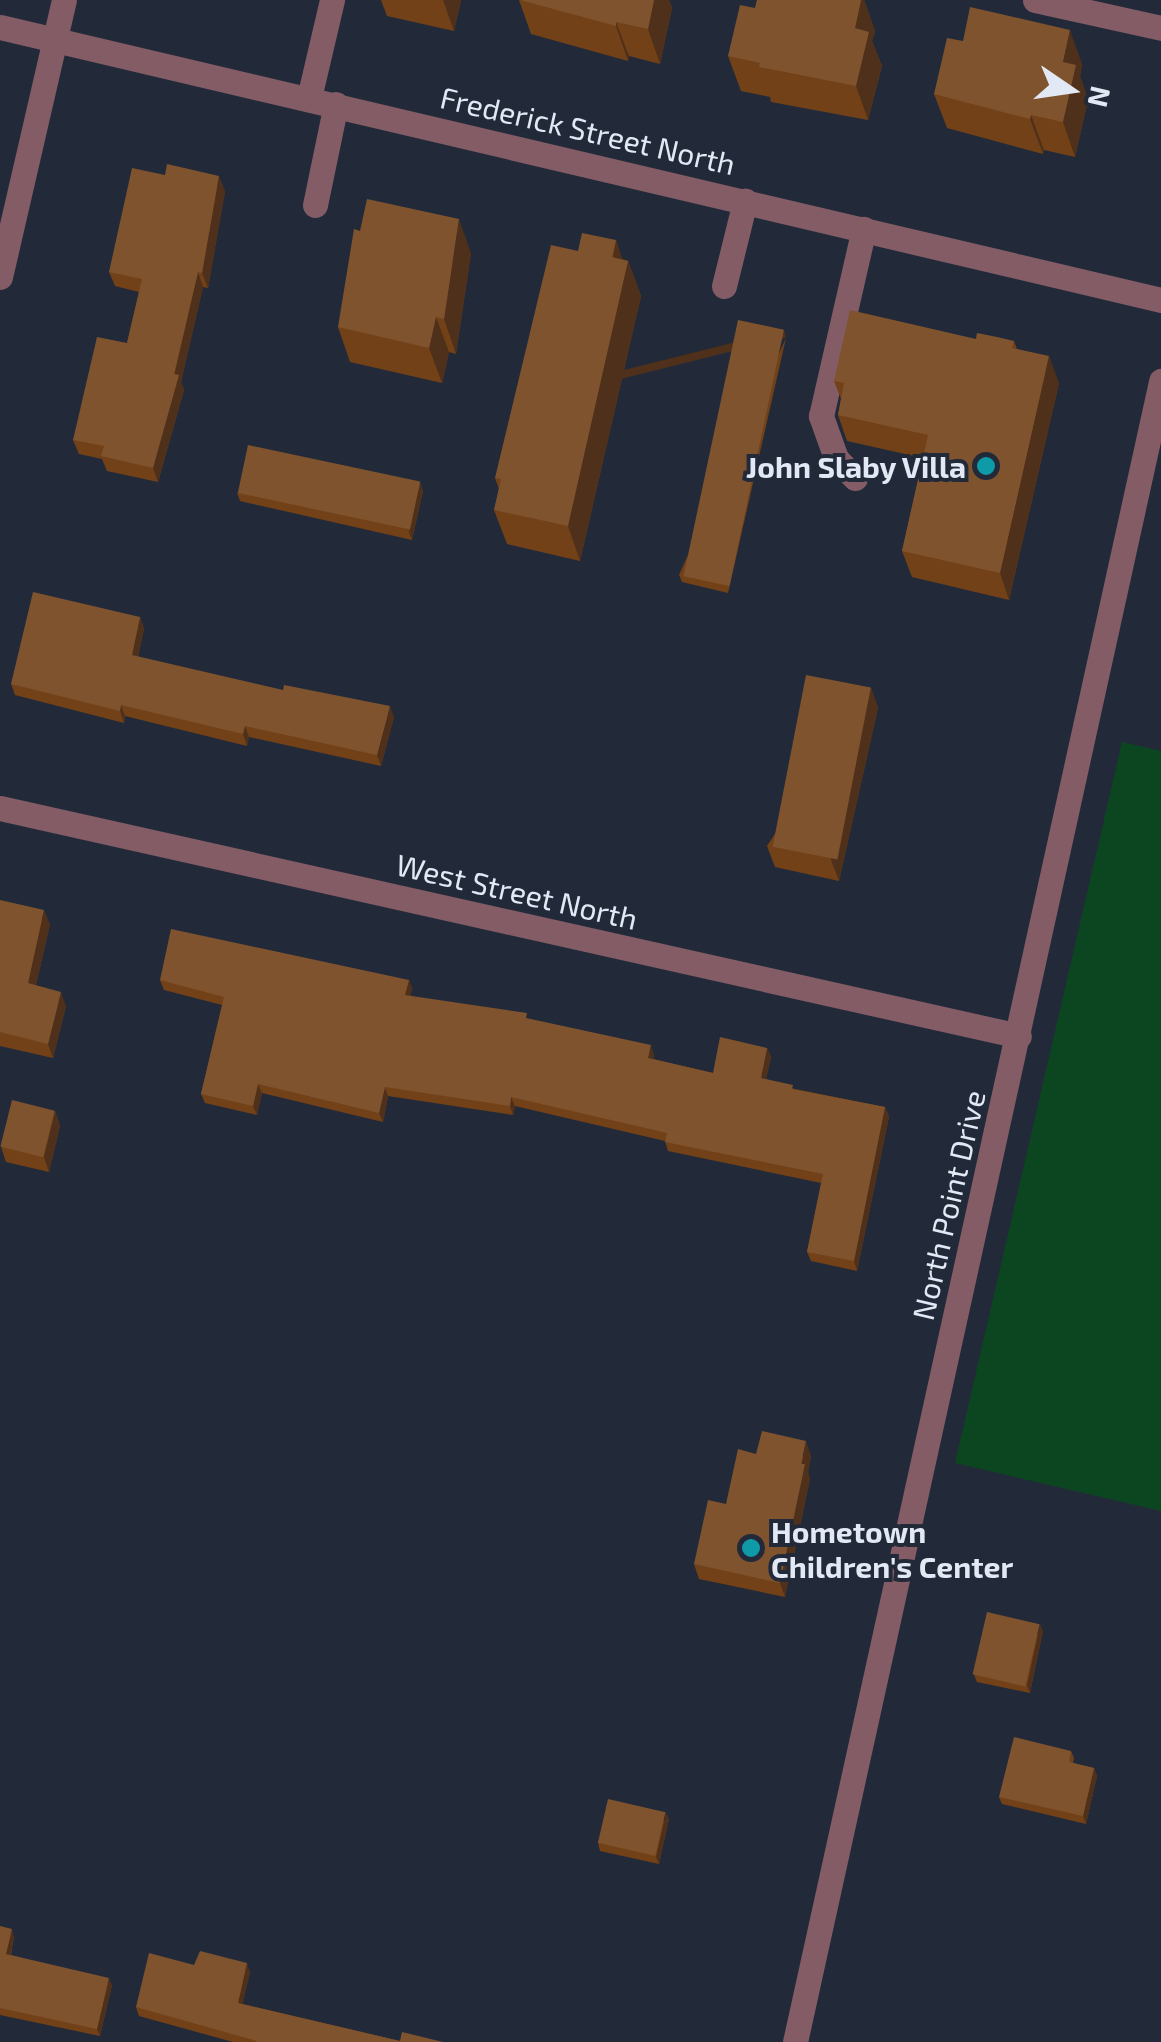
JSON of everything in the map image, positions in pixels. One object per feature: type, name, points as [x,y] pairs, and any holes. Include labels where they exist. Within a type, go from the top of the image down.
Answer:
[{"type":"street","points":[[0,276],[64,0]]},
{"type":"street","points":[[310,98],[332,0]]},
{"type":"street","points":[[1035,0],[1161,28]]},
{"type":"street","name":"Frederick Street North","points":[[0,26],[1161,300]]},
{"type":"street","points":[[315,205],[336,104]]},
{"type":"street","points":[[724,286],[744,201]]},
{"type":"street","points":[[855,478],[836,458],[821,416],[864,229]]},
{"type":"street","name":"North Point Drive","points":[[795,2042],[1161,380]]},
{"type":"street","name":"West Street North","points":[[0,808],[1019,1036]]},
{"type":"green space","points":[[1122,742],[1161,751],[1161,1511],[955,1463]]},
{"type":"building","points":[[520,0],[654,0],[648,29],[616,22],[616,26]]},
{"type":"building","points":[[757,0],[861,0],[855,28],[869,32],[856,86],[759,67],[760,63],[728,56],[740,5],[755,8]]},
{"type":"building","points":[[970,7],[1070,30],[1063,62],[1076,65],[1063,122],[1031,115],[1030,119],[934,94],[947,38],[963,41]]},
{"type":"building","points":[[167,164],[219,176],[202,273],[198,272],[174,374],[179,375],[153,468],[101,456],[104,446],[73,440],[97,337],[127,343],[142,279],[109,272],[132,168],[165,175]]},
{"type":"building","points":[[367,199],[459,219],[444,319],[436,317],[429,348],[338,327],[354,229],[360,231]]},
{"type":"building","points":[[582,233],[616,240],[612,257],[628,261],[568,526],[494,510],[501,479],[495,478],[551,245],[578,251]]},
{"type":"building","name":"John Slaby Villa","points":[[850,310],[976,339],[977,333],[997,337],[1014,341],[1012,348],[1049,356],[1000,573],[902,551],[928,435],[838,415],[844,383],[834,381]]},
{"type":"building","points":[[738,320],[784,330],[730,586],[684,576]]},
{"type":"building","points":[[248,445],[420,482],[410,530],[238,493]]},
{"type":"building","points":[[33,592],[140,617],[132,655],[283,690],[284,685],[390,706],[377,755],[245,726],[243,734],[121,705],[120,711],[11,684]]},
{"type":"building","points":[[806,675],[871,688],[837,859],[773,847]]},
{"type":"building","points":[[0,900],[44,910],[28,983],[61,992],[48,1044],[0,1032]]},
{"type":"building","points":[[171,929],[409,980],[405,995],[527,1013],[526,1018],[651,1045],[648,1058],[713,1073],[720,1037],[767,1048],[761,1078],[793,1085],[792,1089],[885,1107],[854,1261],[807,1252],[823,1174],[665,1142],[667,1133],[511,1097],[510,1106],[385,1087],[379,1113],[258,1084],[253,1106],[201,1094],[224,997],[160,980]]},
{"type":"building","points":[[12,1100],[55,1111],[43,1157],[0,1147]]},
{"type":"building","name":"Hometown Children's Center","points":[[762,1431],[806,1441],[801,1464],[805,1464],[780,1583],[694,1564],[708,1500],[726,1504],[738,1449],[756,1454]]},
{"type":"building","points":[[987,1612],[1040,1624],[1025,1687],[973,1674]]},
{"type":"building","points":[[1014,1737],[1071,1751],[1069,1762],[1094,1768],[1083,1816],[999,1797]]},
{"type":"building","points":[[608,1799],[665,1812],[655,1856],[598,1843]]},
{"type":"building","points":[[0,1926],[12,1929],[6,1954],[109,1978],[97,2029],[0,2008]]},
{"type":"building","points":[[200,1951],[247,1963],[238,2003],[400,2041],[402,2032],[443,2042],[256,2042],[136,2007],[149,1953],[194,1965]]},
{"type":"place","name":"John Slaby Villa","points":[[986,466]]},
{"type":"place","name":"Hometown Children's Center","points":[[751,1548]]}]
